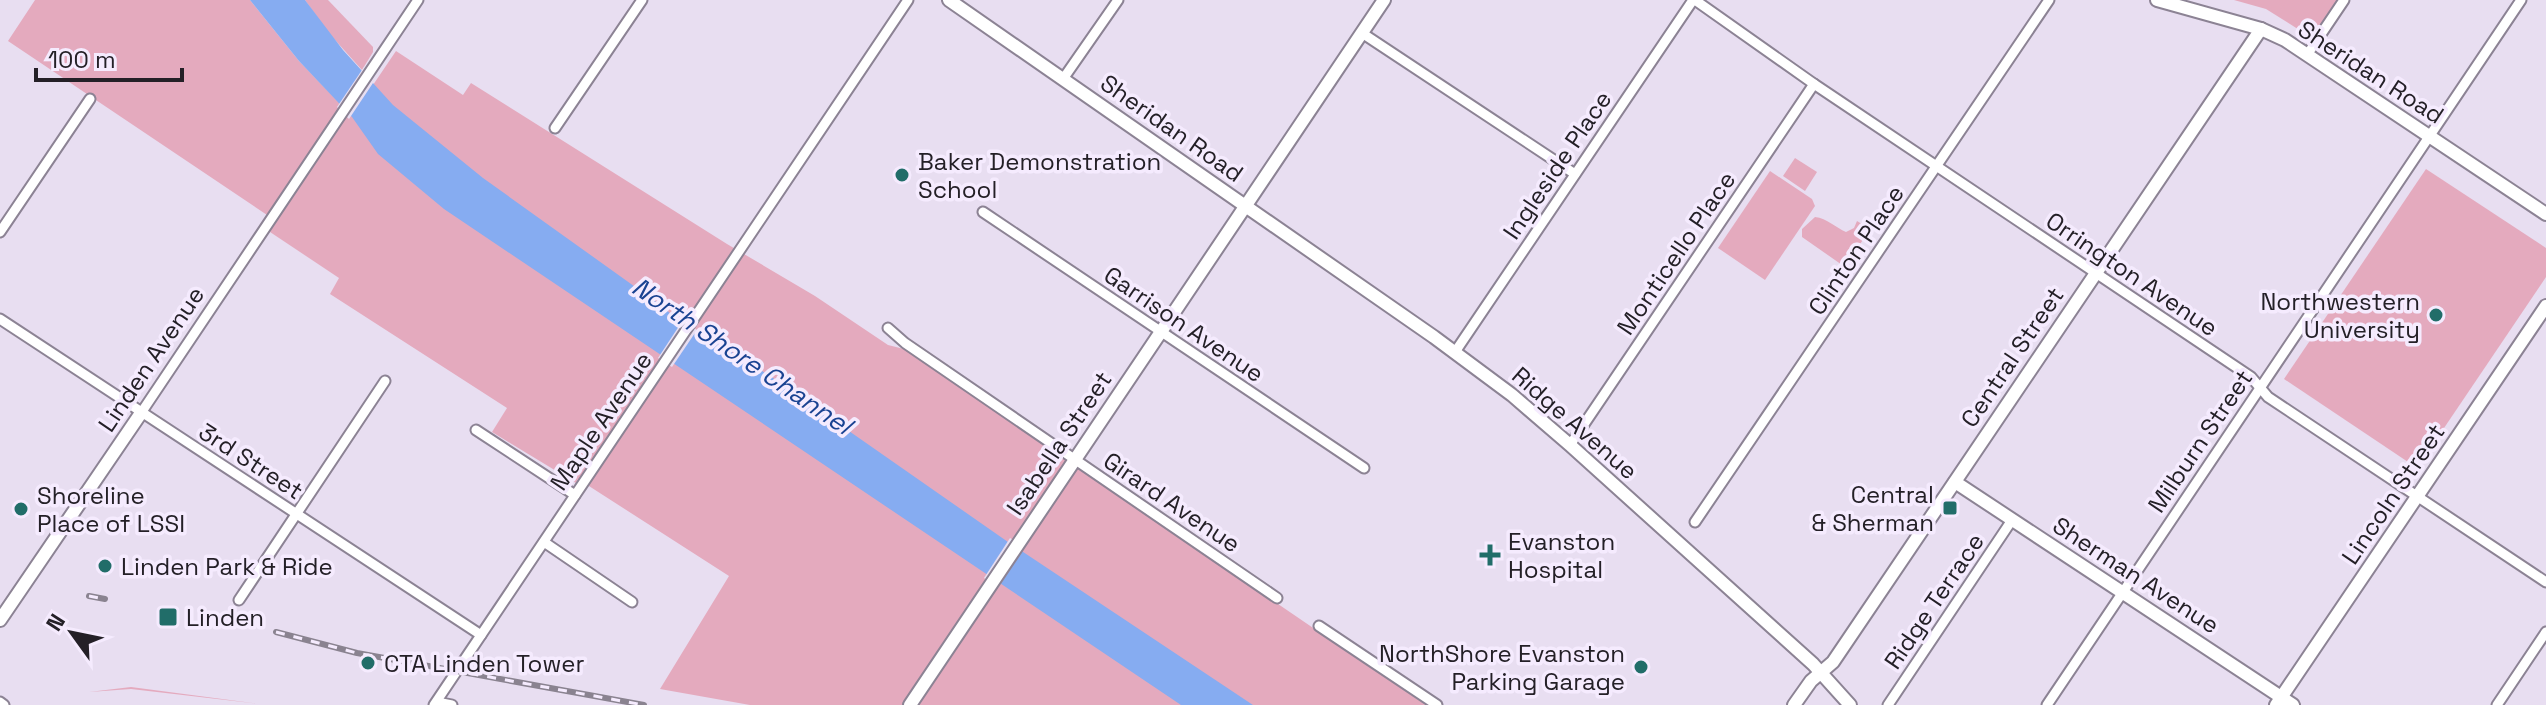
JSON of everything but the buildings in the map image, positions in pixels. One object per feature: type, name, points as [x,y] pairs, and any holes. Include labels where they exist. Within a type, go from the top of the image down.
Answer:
[{"type":"street","name":"Linden Avenue","points":[[0,620],[418,0]]},
{"type":"street","points":[[555,128],[642,0]]},
{"type":"street","name":"Maple Avenue","points":[[436,703],[908,0]]},
{"type":"street","name":"Sheridan Road","points":[[949,0],[1245,206],[1384,0]]},
{"type":"street","points":[[1063,79],[1118,0]]},
{"type":"street","name":"Orrington Avenue","points":[[1694,0],[2251,377],[2268,397],[2546,582]]},
{"type":"street","name":"Ingleside Place","points":[[1455,352],[1694,0]]},
{"type":"street","name":"Clinton Place","points":[[1695,522],[2049,0]]},
{"type":"street","name":"Sheridan Road","points":[[2157,0],[2261,29],[2307,55],[2546,214]]},
{"type":"street","points":[[2307,55],[2344,0]]},
{"type":"street","name":"Milburn Street","points":[[2047,705],[2521,0]]},
{"type":"street","name":"Central Street","points":[[1794,705],[1811,681],[1833,662],[2261,29]]},
{"type":"street","points":[[1362,33],[1575,174]]},
{"type":"street","name":"Monticello Place","points":[[1570,445],[1814,84]]},
{"type":"street","points":[[0,232],[90,99]]},
{"type":"street","name":"Isabella Street","points":[[910,705],[1245,206]]},
{"type":"street","name":"Ridge Avenue","points":[[1245,206],[1512,395],[1822,672],[1850,705]]},
{"type":"street","name":"Garrison Avenue","points":[[983,212],[1364,468]]},
{"type":"street","name":"Lincoln Street","points":[[2278,701],[2546,306]]},
{"type":"street","name":"3rd Street","points":[[0,319],[481,635]]},
{"type":"street","name":"Girard Avenue","points":[[888,328],[905,343],[1277,598]]},
{"type":"street","points":[[239,600],[385,381]]},
{"type":"street","points":[[476,430],[575,495]]},
{"type":"street","name":"Sherman Avenue","points":[[1955,482],[2122,592],[2278,701],[2293,705]]},
{"type":"street","name":"Ridge Terrace","points":[[1888,705],[2012,520]]},
{"type":"street","points":[[544,542],[632,602]]},
{"type":"street","points":[[1319,626],[1437,705]]},
{"type":"street","points":[[2497,705],[2546,632]]},
{"type":"street","points":[[436,703],[452,705]]},
{"type":"shaded area","points":[[35,0],[250,0],[299,61],[352,116],[396,51],[463,95],[471,83],[815,296],[888,345],[904,349],[1426,705],[750,705],[660,689],[729,576],[578,479],[576,483],[492,432],[507,408],[330,294],[339,278],[270,232],[276,221],[8,41]]},
{"type":"shaded area","points":[[305,0],[328,0],[373,47],[362,70],[327,31]]},
{"type":"shaded area","points":[[2234,0],[2337,0],[2312,38],[2266,9]]},
{"type":"shaded area","points":[[1795,158],[1817,172],[1805,191],[1783,176]]},
{"type":"shaded area","name":"Northwestern University","points":[[2426,169],[2546,248],[2546,277],[2417,468],[2284,379]]},
{"type":"shaded area","points":[[1770,171],[1812,199],[1815,206],[1765,280],[1718,248]]},
{"type":"shaded area","points":[[1815,217],[1846,232],[1854,228],[1857,221],[1870,229],[1845,267],[1802,237],[1802,229]]},
{"type":"shaded area","points":[[131,687],[268,705],[131,689],[89,692]]},
{"type":"water","points":[[250,0],[305,0],[343,50],[393,105],[483,178],[659,304],[695,334],[722,346],[773,378],[1008,542],[1253,705],[1181,705],[444,209],[378,154],[352,117],[299,61]]},
{"type":"pier","points":[[364,67],[375,80],[349,119],[337,107]]},
{"type":"pier","points":[[683,320],[697,330],[672,367],[658,358]]},
{"type":"pier","points":[[1010,538],[1025,547],[998,588],[984,578]]},
{"type":"railway","points":[[89,596],[105,599]]},
{"type":"railway","points":[[276,632],[357,653],[644,705]]},
{"type":"place","name":"Baker Demonstration School","points":[[902,175]]},
{"type":"place","name":"Northwestern University","points":[[2436,315]]},
{"type":"place","name":"Central & Sherman","points":[[1950,508]]},
{"type":"place","name":"Shoreline Place of LSSI","points":[[21,509]]},
{"type":"place","name":"Evanston Hospital","points":[[1490,555]]},
{"type":"place","name":"Linden Park & Ride","points":[[105,566]]},
{"type":"place","name":"Linden","points":[[168,617]]},
{"type":"place","name":"CTA Linden Tower","points":[[368,663]]},
{"type":"place","name":"NorthShore Evanston Parking Garage","points":[[1641,667]]},
{"type":"water label","name":"North Shore Channel","points":[[742,356]]}]
